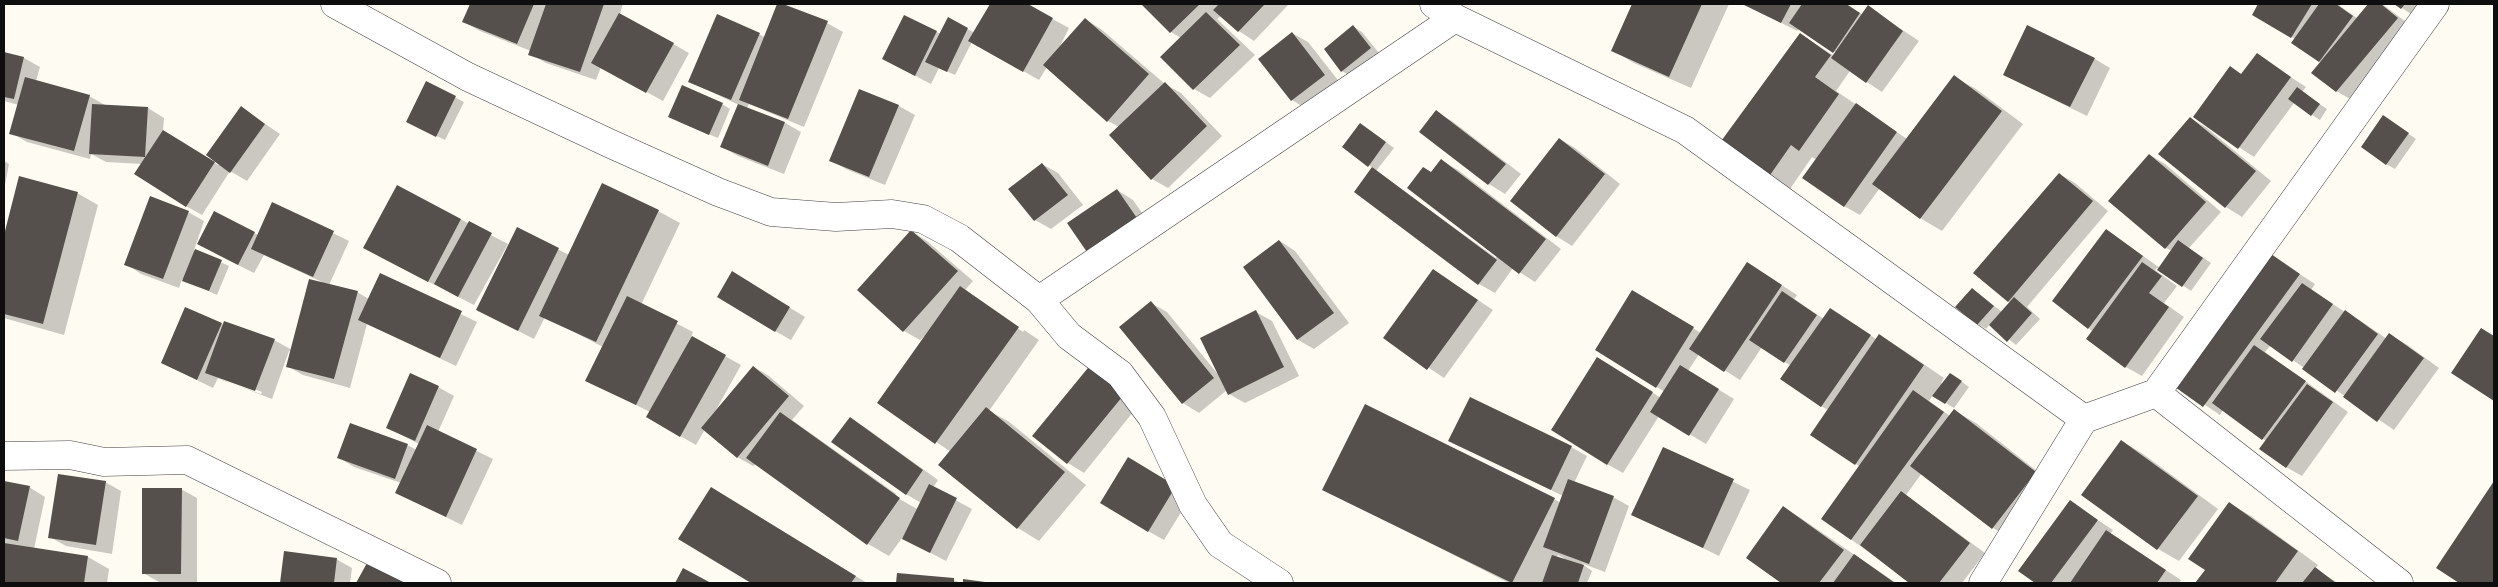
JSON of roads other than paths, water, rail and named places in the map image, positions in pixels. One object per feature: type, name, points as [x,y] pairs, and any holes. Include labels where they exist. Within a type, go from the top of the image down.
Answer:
[{"type":"street","points":[[335,4],[468,77],[718,192],[771,212],[836,216],[892,214],[923,219],[959,238],[1039,300],[1069,336],[1120,374],[1147,410],[1193,505],[1220,544],[1279,583]]},
{"type":"street","points":[[1982,583],[2084,419],[2156,393],[2435,4]]},
{"type":"street","points":[[1039,300],[1444,11],[1685,130],[2084,419]]},
{"type":"street","points":[[2156,393],[2399,583]]},
{"type":"street","points":[[4,456],[70,455],[104,462],[188,460],[437,583]]}]
